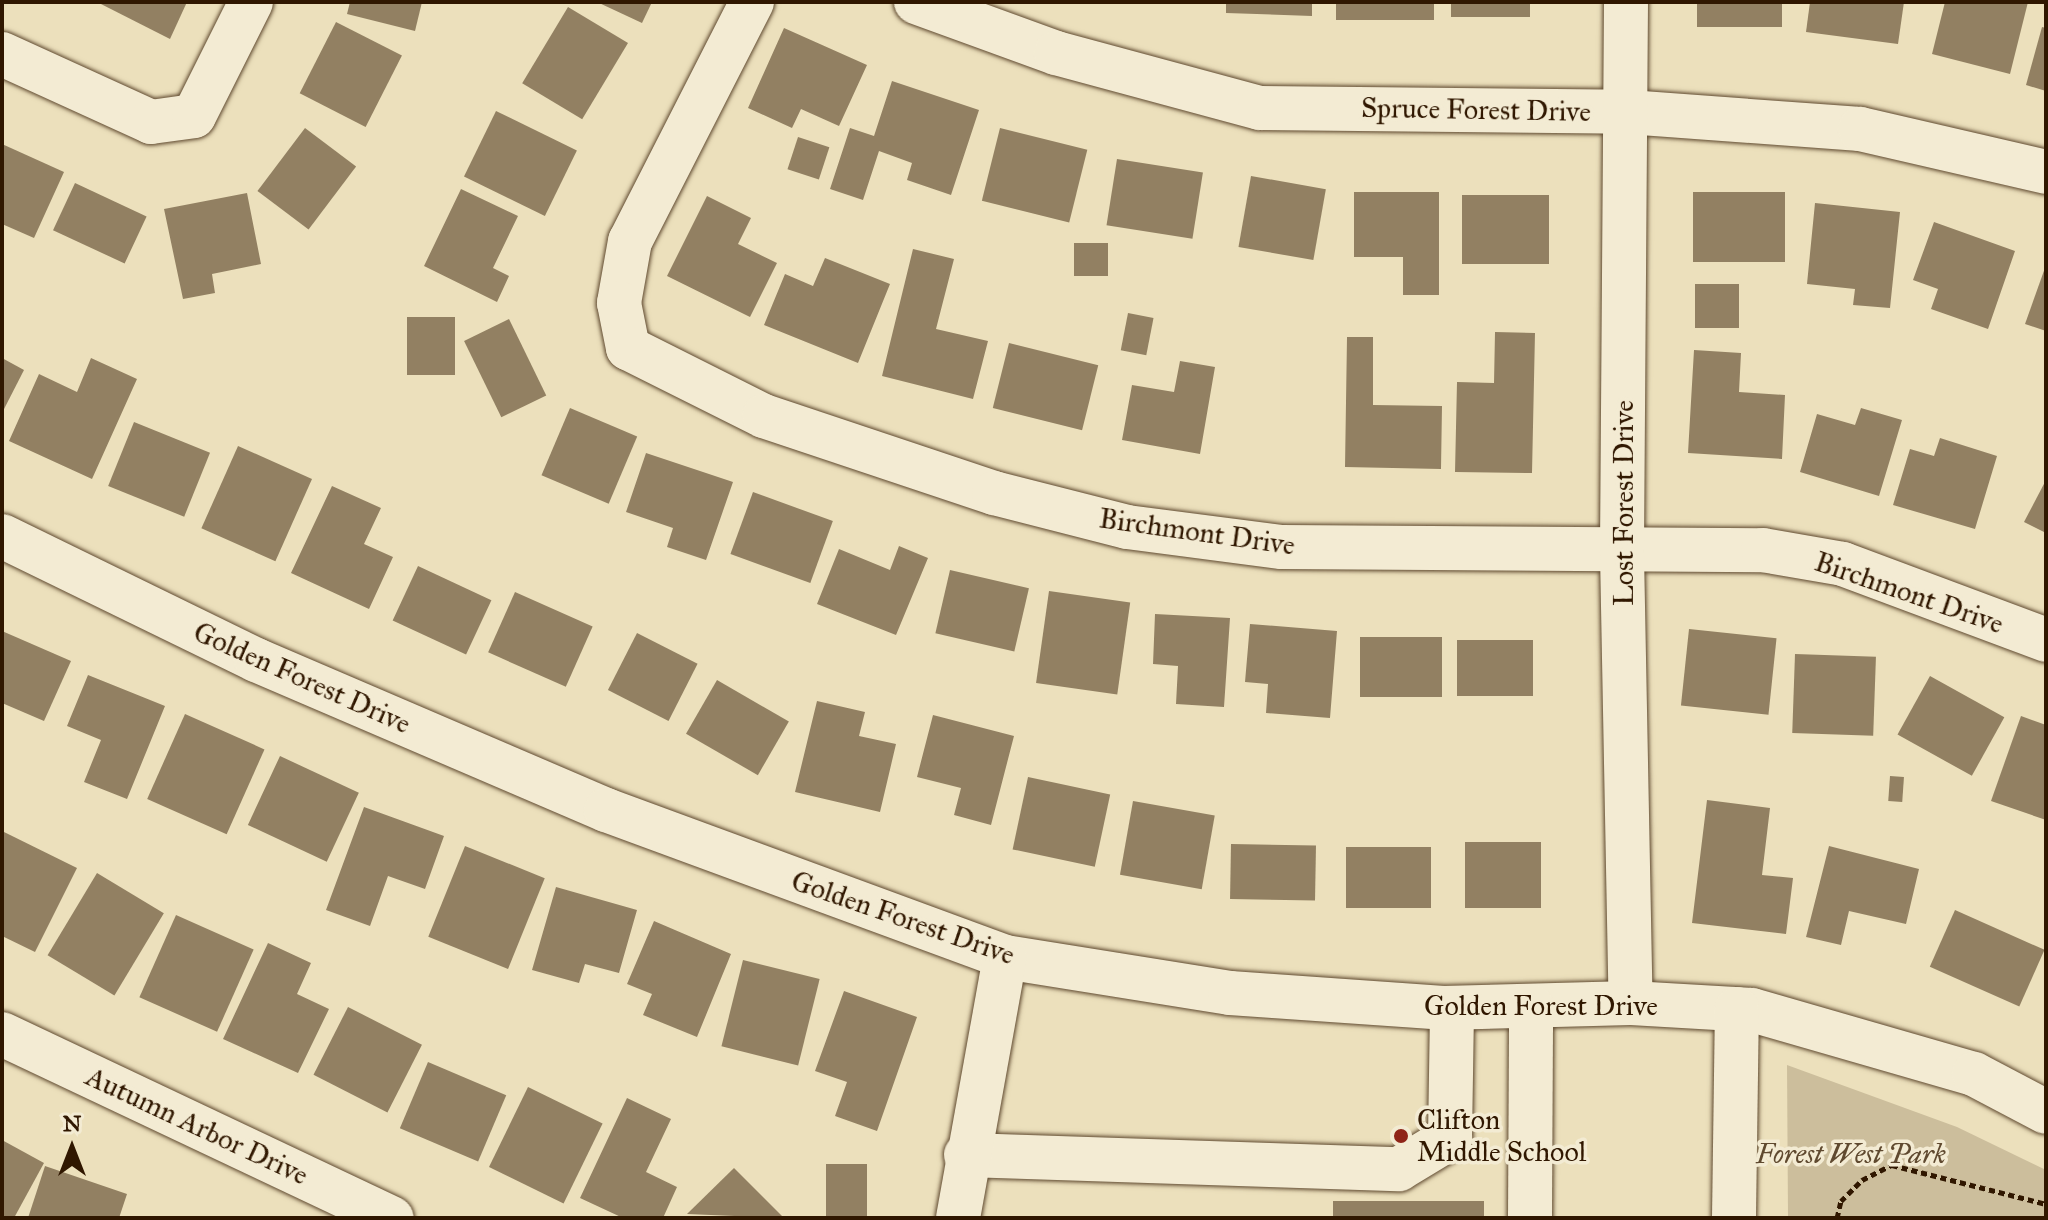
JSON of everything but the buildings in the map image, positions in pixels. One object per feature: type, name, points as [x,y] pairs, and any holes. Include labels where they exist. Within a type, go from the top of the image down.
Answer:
[{"type":"street","points":[[2,54],[151,122],[194,116],[251,2]]},
{"type":"street","name":"Birchmont Drive","points":[[752,2],[698,102],[630,241],[619,303],[628,348],[764,416],[994,493],[1127,527],[1282,547],[1622,554],[1763,550],[1843,564],[2046,640]]},
{"type":"street","name":"Spruce Forest Drive","points":[[916,2],[1056,53],[1260,108],[1628,112],[1860,129],[2046,172]]},
{"type":"street","name":"Lost Forest Drive","points":[[1626,2],[1628,112],[1622,554],[1631,1003]]},
{"type":"street","name":"Golden Forest Drive","points":[[2,536],[256,660],[606,810],[1005,957],[1230,993],[1452,1008],[1631,1003],[1737,1009],[1974,1074],[2046,1112]]},
{"type":"street","points":[[958,1218],[966,1155],[1005,957]]},
{"type":"street","points":[[1530,1218],[1531,1006]]},
{"type":"street","points":[[966,1155],[1399,1169],[1450,1138],[1452,1008]]},
{"type":"street","points":[[1734,1218],[1737,1009]]},
{"type":"street","name":"Autumn Arbor Drive","points":[[2,1034],[392,1218]]},
{"type":"path","points":[[1837,1218],[1841,1201],[1862,1180],[1892,1165],[2046,1204]]},
{"type":"green space","name":"Forest West Park","points":[[1787,1065],[1957,1127],[2046,1170],[2046,1218],[1788,1218]]},
{"type":"place","name":"Clifton Middle School","points":[[1401,1136]]}]
